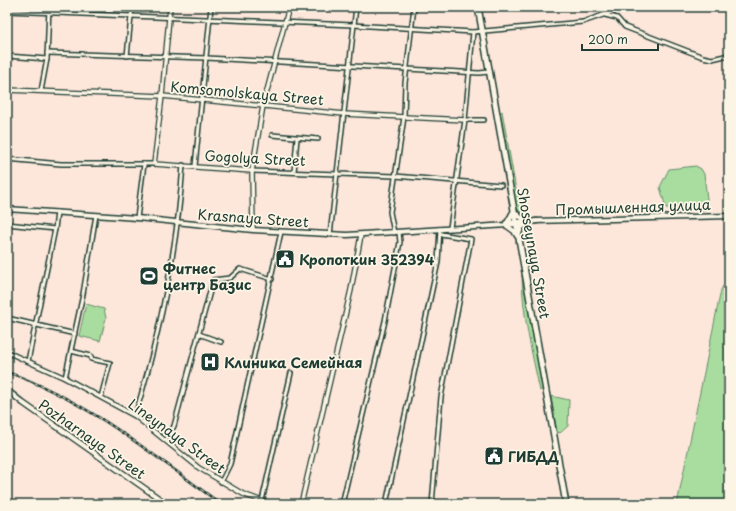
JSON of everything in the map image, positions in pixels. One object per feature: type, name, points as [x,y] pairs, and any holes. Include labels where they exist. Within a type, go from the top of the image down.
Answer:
[{"type":"highway","name":"Shosseynaya Street","points":[[478,7],[495,118],[514,210],[566,504]]},
{"type":"highway","points":[[506,223],[513,216],[514,210]]},
{"type":"highway","points":[[518,238],[521,227],[528,222]]},
{"type":"main road","name":"Krasnaya Street","points":[[7,209],[137,218],[281,232],[361,235],[537,221]]},
{"type":"main road","points":[[514,210],[520,217],[528,222]]},
{"type":"main road","name":"Промышленная улица","points":[[537,221],[729,216]]},
{"type":"main road","points":[[506,223],[514,231],[518,238]]},
{"type":"main road","name":"Pozharnaya Street","points":[[7,390],[29,408],[167,504]]},
{"type":"street","points":[[41,91],[47,59],[49,7]]},
{"type":"street","points":[[127,56],[132,7]]},
{"type":"street","points":[[154,164],[170,7]]},
{"type":"street","points":[[195,166],[211,7]]},
{"type":"street","points":[[254,230],[252,170],[263,106],[289,7]]},
{"type":"street","points":[[330,234],[356,7]]},
{"type":"street","points":[[394,233],[390,212],[404,117],[414,7]]},
{"type":"street","points":[[7,10],[170,16],[473,32],[583,22],[626,7]]},
{"type":"street","points":[[604,15],[617,18],[625,27],[712,59],[729,55]]},
{"type":"street","points":[[450,228],[465,120],[468,73],[473,32]]},
{"type":"street","points":[[47,53],[166,56],[468,73],[489,72]]},
{"type":"street","points":[[7,56],[47,59]]},
{"type":"street","name":"Komsomolskaya Street","points":[[7,90],[162,96],[344,114],[484,120]]},
{"type":"street","points":[[272,135],[318,139]]},
{"type":"street","points":[[294,172],[297,138]]},
{"type":"street","name":"Gogolya Street","points":[[7,159],[61,164],[183,165],[252,170],[396,176],[501,185]]},
{"type":"street","points":[[137,218],[144,164]]},
{"type":"street","points":[[135,416],[162,315],[179,223],[183,165]]},
{"type":"street","points":[[28,361],[57,212]]},
{"type":"street","points":[[65,378],[72,351],[96,215]]},
{"type":"street","points":[[7,224],[55,228]]},
{"type":"street","points":[[386,504],[438,262],[441,234],[440,229]]},
{"type":"street","points":[[221,482],[230,464],[272,280],[281,232]]},
{"type":"street","points":[[342,504],[385,321],[400,242],[399,232]]},
{"type":"street","points":[[432,504],[441,397],[471,239],[441,234]]},
{"type":"street","points":[[301,504],[352,283],[361,235]]},
{"type":"street","points":[[166,440],[174,426],[213,280],[230,278],[240,269],[272,280]]},
{"type":"street","points":[[7,318],[75,334]]},
{"type":"street","points":[[199,334],[221,342]]},
{"type":"street","points":[[72,351],[91,356],[91,359],[110,363],[101,397]]},
{"type":"street","name":"Lineynaya Street","points":[[7,352],[65,378],[135,416],[166,440],[180,454],[221,482],[243,494],[270,504]]},
{"type":"street","points":[[262,501],[291,373]]},
{"type":"green space","points":[[502,111],[516,190],[524,216],[516,207],[500,113]]},
{"type":"green space","points":[[696,166],[701,169],[704,174],[708,207],[705,210],[666,208],[660,187],[669,169]]},
{"type":"green space","points":[[522,275],[543,389],[540,391],[526,319],[522,290]]},
{"type":"green space","points":[[728,285],[729,504],[677,504],[721,290],[723,286]]},
{"type":"green space","points":[[86,304],[104,309],[106,318],[100,341],[79,336]]},
{"type":"green space","points":[[551,396],[569,400],[568,426],[560,433],[557,432]]},
{"type":"railway","points":[[7,372],[36,384],[92,413],[144,448],[221,504]]},
{"type":"place","name":"Кропоткин 352394","points":[[285,259]]},
{"type":"place","name":"Фитнес центр Базис","points":[[149,276]]},
{"type":"place","name":"Клиника Семейная","points":[[210,362]]},
{"type":"place","name":"ГИБДД","points":[[494,456]]}]
